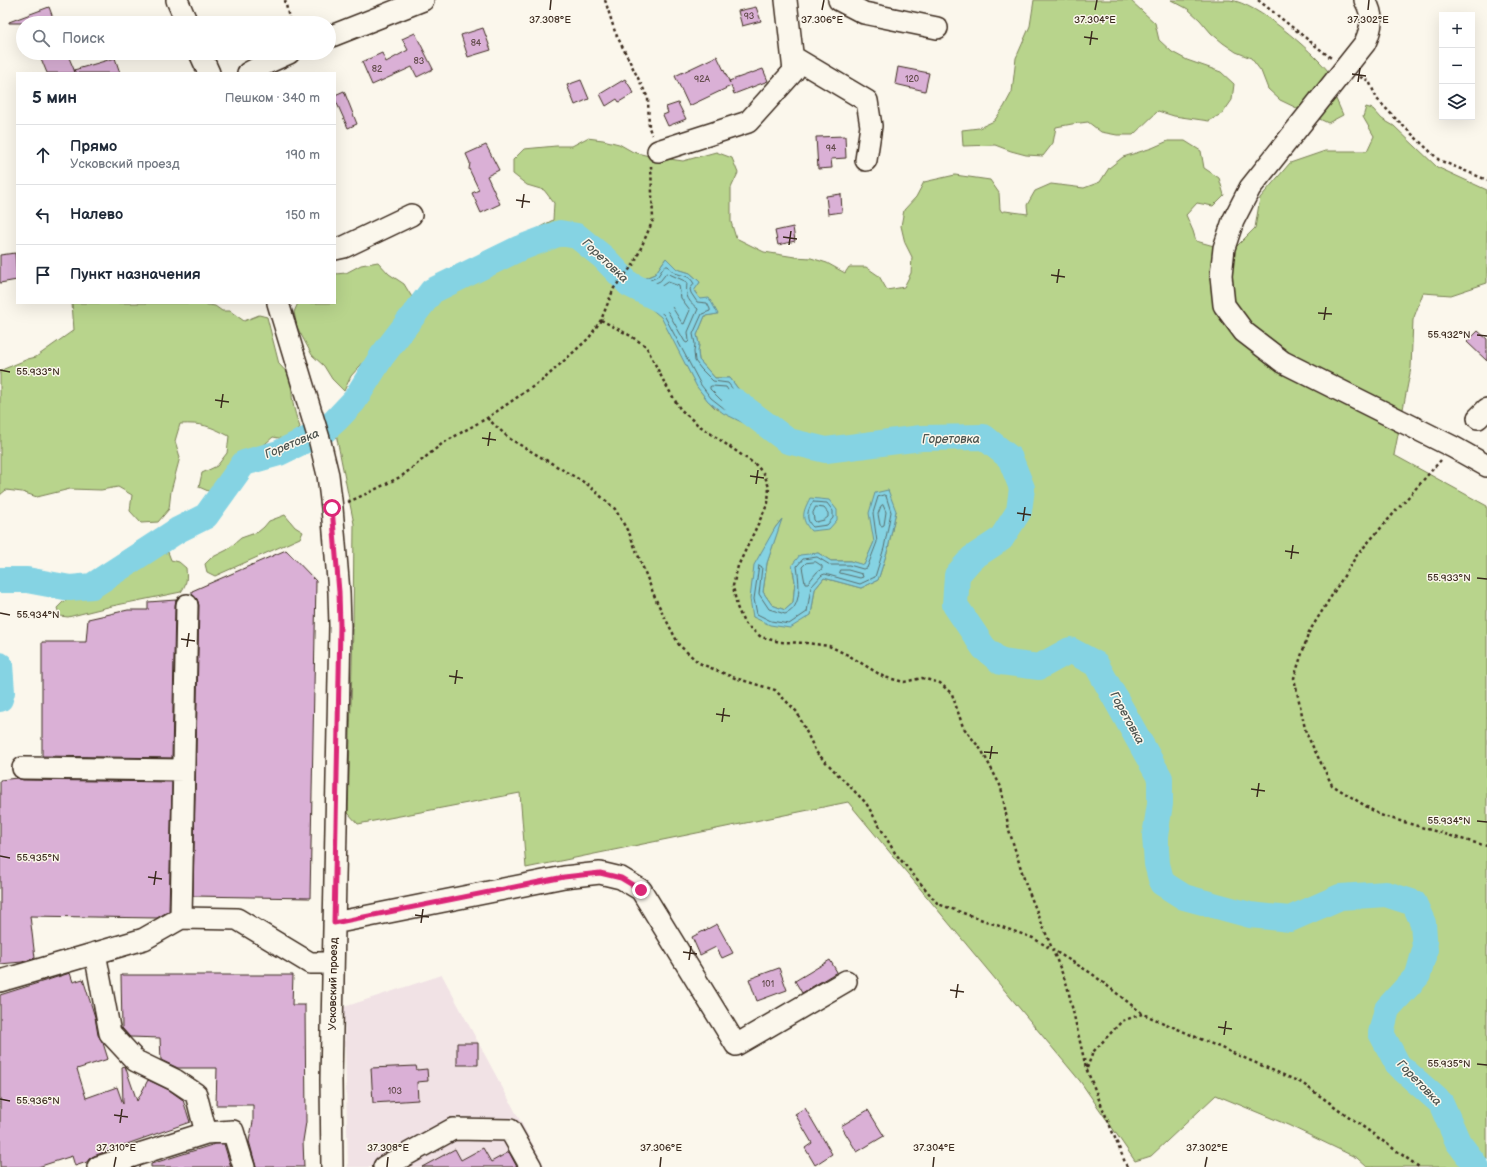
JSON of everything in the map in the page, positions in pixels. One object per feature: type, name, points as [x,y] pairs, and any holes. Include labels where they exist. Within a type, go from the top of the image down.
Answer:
[{"type":"street","points":[[177,0],[184,16]]},
{"type":"street","points":[[336,34],[423,0]]},
{"type":"street","points":[[658,151],[748,122],[794,71],[786,0]]},
{"type":"street","points":[[839,0],[864,13],[937,28]]},
{"type":"street","points":[[1364,0],[1370,10],[1371,28],[1365,43],[1292,133],[1250,188],[1233,221],[1224,248],[1221,276],[1224,305],[1244,332],[1283,362],[1453,447],[1487,466]]},
{"type":"street","points":[[793,57],[867,101],[871,126],[866,160]]},
{"type":"street","points":[[203,60],[209,72]]},
{"type":"street","points":[[250,72],[272,60]]},
{"type":"street","points":[[336,249],[344,247],[411,215]]},
{"type":"street","name":"Усковский проезд","points":[[278,304],[320,442],[328,475],[339,592],[340,626],[330,1080],[332,1167]]},
{"type":"street","points":[[182,918],[187,605]]},
{"type":"street","points":[[23,768],[184,770]]},
{"type":"street","points":[[334,923],[564,877],[600,873],[621,878],[641,890],[736,1045],[846,981]]},
{"type":"street","points":[[0,981],[144,939],[182,918],[237,919],[310,963],[333,963]]},
{"type":"street","points":[[94,953],[110,1033],[136,1061],[175,1080],[196,1094],[206,1133]]},
{"type":"street","points":[[384,1167],[453,1129],[510,1130],[531,1167]]},
{"type":"street","points":[[98,1167],[206,1133],[233,1131],[244,1167]]},
{"type":"path","points":[[285,0],[288,16]]},
{"type":"path","points":[[332,508],[370,492],[402,476],[443,443],[487,418],[544,379],[588,338],[601,320],[614,288],[634,264],[653,220],[651,164],[658,151],[649,128],[648,98],[615,32],[605,0]]},
{"type":"path","points":[[1258,0],[1345,69],[1352,74],[1369,80],[1378,99],[1395,118],[1439,160],[1487,180]]},
{"type":"path","points":[[601,320],[646,346],[680,409],[697,424],[756,465],[764,474],[769,487],[768,504],[738,566],[733,586],[737,607],[744,623],[761,637],[780,642],[807,643],[829,646],[848,655],[884,677],[904,682],[922,678],[940,683],[952,694],[963,727],[982,751],[1001,787],[1009,830],[1026,885],[1067,985],[1086,1068],[1127,1167]]},
{"type":"path","points":[[487,418],[510,438],[587,484],[615,509],[630,535],[656,600],[679,645],[699,663],[735,678],[775,690],[797,712],[816,752],[866,803],[895,853],[938,904],[1033,938],[1091,973],[1143,1014],[1302,1083],[1419,1167]]},
{"type":"path","points":[[1453,447],[1357,555],[1309,632],[1294,678],[1306,733],[1332,785],[1380,815],[1487,846]]},
{"type":"path","points":[[1086,1068],[1093,1052],[1122,1021],[1143,1014]]},
{"type":"shaded area","points":[[442,975],[545,1167],[348,1167],[344,1007]]},
{"type":"green space","points":[[1034,0],[1130,0],[1155,23],[1159,40],[1172,52],[1187,60],[1221,72],[1234,84],[1232,100],[1223,113],[1209,121],[1174,116],[1158,111],[1133,135],[1117,135],[1101,132],[1088,122],[1056,127],[1053,143],[1043,156],[1026,155],[995,145],[963,146],[962,130],[979,128],[994,121],[1012,92],[1016,58],[1030,26]]},
{"type":"green space","points":[[1171,0],[1230,0],[1254,9],[1268,18],[1297,40],[1328,71],[1324,87],[1336,99],[1343,115],[1328,123],[1280,100],[1268,89],[1261,71],[1251,58],[1236,52],[1223,43],[1188,9]]},
{"type":"green space","points":[[1366,107],[1373,109],[1382,119],[1394,126],[1437,167],[1487,190],[1487,283],[1451,295],[1423,293],[1413,320],[1411,368],[1394,455],[1487,506],[1487,1167],[1367,1167],[1357,1158],[1288,1125],[1216,1095],[1151,1156],[1135,1161],[1080,1081],[848,802],[526,868],[520,793],[358,824],[348,813],[354,524],[336,434],[337,430],[350,422],[359,409],[379,371],[428,309],[472,278],[526,253],[527,237],[540,227],[553,220],[554,203],[544,190],[527,185],[513,174],[513,160],[524,149],[572,146],[587,138],[619,144],[633,152],[649,156],[683,161],[716,152],[732,158],[738,173],[731,188],[731,222],[736,238],[764,252],[811,258],[827,263],[845,273],[849,267],[866,267],[879,276],[887,290],[904,287],[911,273],[912,257],[905,243],[901,226],[904,210],[916,197],[924,182],[955,175],[990,180],[999,193],[1000,209],[1002,212],[1005,211],[1028,214],[1027,205],[1035,191],[1051,184],[1084,188],[1100,182],[1109,168],[1123,157],[1152,148],[1168,141],[1185,141],[1201,151],[1204,168],[1219,178],[1224,195],[1213,206],[1197,203],[1186,215],[1196,241],[1232,251],[1255,228],[1260,198],[1290,163],[1325,151],[1367,151],[1374,136],[1363,117]],"holes":[[[666,258],[677,269],[690,273],[700,282],[694,290],[700,299],[717,314],[705,316],[697,335],[699,344],[699,360],[715,378],[730,378],[750,402],[765,412],[763,428],[766,434],[715,408],[698,387],[662,318],[624,286],[655,274]],[[896,511],[888,549],[878,580],[861,588],[824,578],[815,589],[811,615],[753,617],[775,528],[781,520],[767,563],[763,592],[772,605],[785,610],[793,603],[795,581],[792,565],[818,553],[831,561],[850,561],[864,566],[874,542]]]},
{"type":"green space","points":[[378,262],[389,274],[404,284],[413,299],[407,314],[394,325],[384,339],[351,376],[344,391],[332,379],[324,366],[312,355],[297,327],[294,312],[298,304],[336,304],[336,274],[346,273],[361,265]]},
{"type":"green space","points":[[72,304],[203,304],[215,306],[222,311],[230,311],[244,321],[259,315],[267,317],[279,364],[292,378],[293,403],[300,427],[290,440],[273,437],[236,469],[227,483],[215,494],[199,487],[202,473],[217,466],[227,453],[229,436],[206,426],[180,424],[175,441],[180,457],[171,491],[169,509],[158,522],[141,523],[130,511],[132,495],[118,487],[101,490],[70,489],[37,497],[22,492],[6,490],[0,495],[0,372],[28,359],[36,357],[74,330]]},
{"type":"green space","points":[[285,515],[295,527],[303,532],[300,538],[215,576],[207,572],[205,564],[211,558],[227,550],[241,538],[258,532],[269,521]]},
{"type":"green space","points":[[168,552],[171,560],[179,562],[186,568],[186,581],[181,592],[112,606],[68,617],[60,616],[57,608],[63,602],[127,576],[139,565]]},
{"type":"water","points":[[666,258],[677,269],[690,273],[700,282],[694,291],[700,299],[709,298],[718,314],[705,316],[697,335],[699,344],[699,360],[715,378],[730,378],[750,402],[765,412],[763,428],[766,434],[723,413],[708,401],[697,387],[661,317],[624,286],[655,274]]},
{"type":"water","points":[[888,490],[896,511],[888,549],[878,580],[861,588],[824,578],[815,589],[811,615],[790,628],[770,625],[753,617],[750,599],[754,565],[775,528],[782,519],[767,563],[763,592],[772,605],[785,610],[793,603],[795,581],[792,565],[800,555],[818,553],[831,561],[850,561],[864,565],[874,542],[869,513],[875,493]]},
{"type":"water","points":[[810,498],[829,500],[837,510],[837,520],[829,529],[811,531],[805,522],[804,511]]},
{"type":"building","points":[[49,7],[52,16],[25,16]]},
{"type":"building","points":[[756,7],[761,21],[742,26],[738,11]]},
{"type":"building","points":[[16,19],[16,23],[9,22]]},
{"type":"building","points":[[483,28],[491,50],[468,57],[461,35]]},
{"type":"building","points":[[415,33],[433,69],[417,77],[412,67],[372,85],[362,62],[382,53],[386,62],[408,50],[402,39]]},
{"type":"building","points":[[717,56],[729,81],[763,69],[768,81],[734,94],[731,86],[689,106],[675,76]]},
{"type":"building","points":[[42,60],[70,60],[74,70],[108,60],[116,60],[120,72],[47,72]]},
{"type":"building","points":[[898,67],[929,73],[925,91],[895,84]]},
{"type":"building","points":[[625,79],[634,93],[619,102],[617,99],[606,106],[600,94]]},
{"type":"building","points":[[581,80],[589,99],[575,105],[567,85]]},
{"type":"building","points":[[344,91],[357,124],[348,128],[336,101],[336,95]]},
{"type":"building","points":[[678,103],[686,119],[668,126],[663,115],[668,113],[666,107]]},
{"type":"building","points":[[845,136],[846,158],[831,159],[832,168],[818,169],[816,137]]},
{"type":"building","points":[[486,145],[499,170],[487,176],[500,204],[481,213],[472,193],[479,190],[469,169],[470,163],[466,154]]},
{"type":"building","points":[[841,194],[842,212],[828,214],[826,196]]},
{"type":"building","points":[[793,227],[795,241],[778,245],[775,231]]},
{"type":"building","points":[[15,253],[16,280],[0,283],[0,255]]},
{"type":"building","points":[[1478,331],[1487,339],[1487,361],[1467,342]]},
{"type":"building","points":[[286,550],[316,581],[310,898],[193,896],[199,605],[197,599],[192,594],[192,591]]},
{"type":"building","points":[[176,600],[172,758],[42,756],[42,642],[86,642],[88,619],[128,610],[148,610],[148,602]]},
{"type":"building","points":[[17,778],[23,780],[172,782],[169,911],[157,918],[30,916],[35,958],[22,962],[0,964],[0,780]]},
{"type":"building","points":[[717,924],[733,953],[722,958],[716,947],[700,955],[692,937]]},
{"type":"building","points":[[830,960],[837,972],[802,993],[795,981]]},
{"type":"building","points":[[779,968],[787,990],[757,1001],[749,979]]},
{"type":"building","points":[[70,973],[73,982],[83,979],[95,1017],[98,1035],[103,1043],[108,1059],[77,1069],[86,1098],[117,1087],[123,1104],[122,1067],[125,1066],[137,1101],[148,1080],[169,1090],[183,1100],[190,1122],[104,1152],[94,1156],[87,1162],[75,1166],[72,1156],[38,1167],[0,1167],[0,995]]},
{"type":"building","points":[[121,975],[293,975],[292,1005],[305,1005],[306,1122],[303,1141],[304,1167],[256,1167],[249,1141],[253,1122],[253,1105],[216,1105],[217,1068],[178,1068],[161,1060],[160,1038],[130,1037],[122,1028]]},
{"type":"building","points":[[457,1043],[478,1043],[478,1065],[457,1065]]},
{"type":"building","points":[[416,1066],[417,1070],[427,1069],[428,1081],[417,1082],[418,1100],[373,1103],[371,1068]]},
{"type":"building","points":[[805,1108],[832,1154],[815,1165],[805,1148],[812,1143],[795,1114]]},
{"type":"building","points":[[868,1110],[884,1136],[857,1152],[841,1126]]},
{"type":"building","points":[[215,1144],[224,1144],[231,1167],[151,1167],[151,1164]]},
{"type":"building","points":[[483,1148],[491,1162],[509,1152],[517,1167],[422,1167],[455,1149],[461,1160]]},
{"type":"waterway","name":"Горетовка","points":[[0,580],[27,580],[70,588],[92,586],[178,530],[206,516],[244,463],[279,453],[324,431],[336,420],[354,401],[382,356],[432,291],[518,249],[560,233],[577,236],[603,257],[629,284],[661,300]]},
{"type":"waterway","name":"Горетовка","points":[[735,401],[788,441],[826,450],[921,438],[984,437],[1010,458],[1022,488],[1019,511],[1001,539],[972,558],[957,575],[955,605],[984,648],[1001,662],[1039,667],[1070,650],[1096,664],[1160,778],[1160,804],[1155,836],[1157,864],[1162,883],[1184,897],[1250,915],[1290,919],[1340,897],[1386,894],[1414,903],[1423,923],[1425,950],[1418,975],[1387,1009],[1381,1033],[1398,1065],[1441,1103],[1458,1142],[1477,1167]]},
{"type":"waterway","name":"Горетовка","points":[[0,665],[2,692],[0,699]]},
{"type":"route","points":[[332,508],[339,592],[340,626],[334,923],[564,877],[600,873],[621,878],[641,890]]}]
